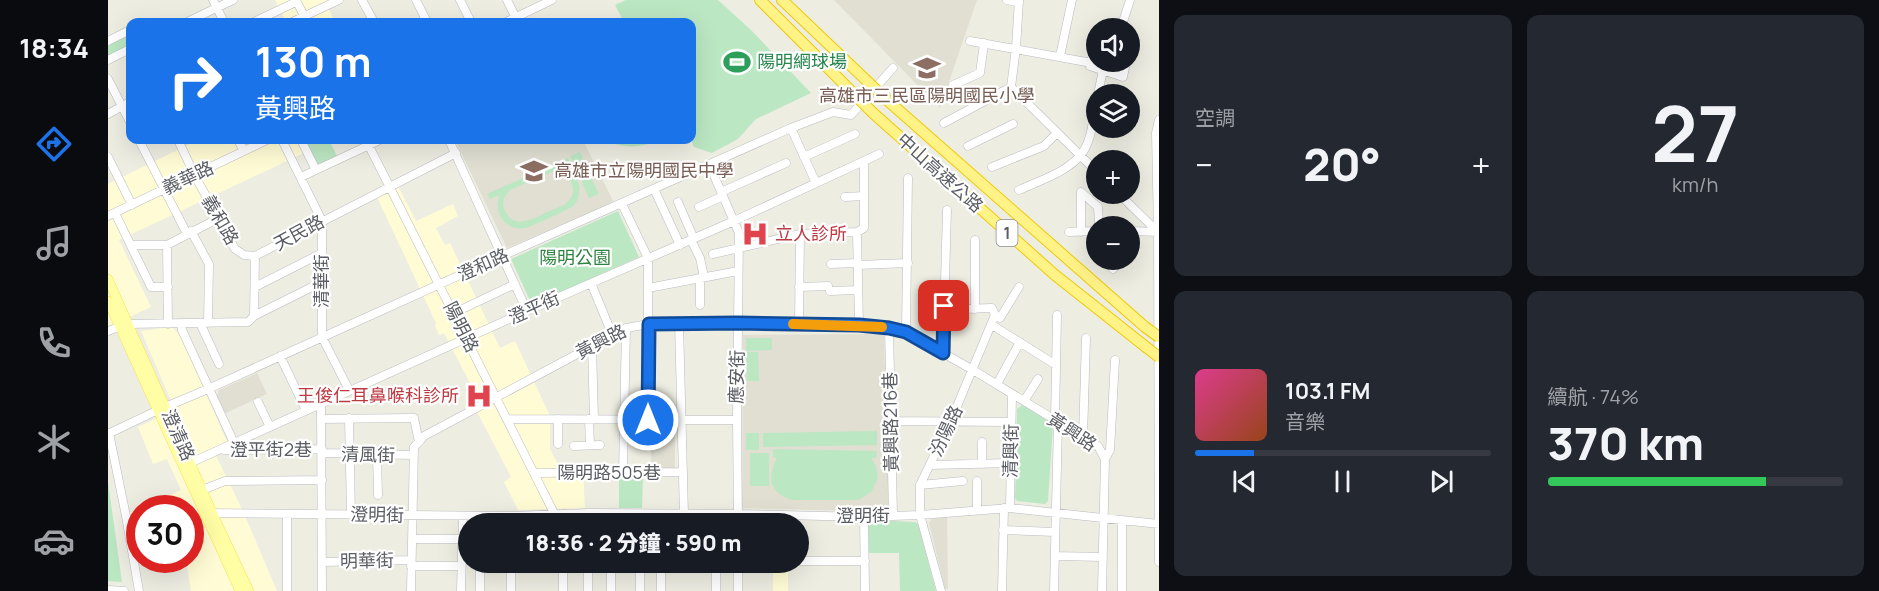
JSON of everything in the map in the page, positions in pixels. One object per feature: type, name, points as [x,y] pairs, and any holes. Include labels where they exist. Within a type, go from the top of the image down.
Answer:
[{"type":"highway","name":"中山高速公路","points":[[760,0],[873,113],[1055,275],[1159,357]]},
{"type":"highway","name":"中山高速公路","points":[[782,0],[887,100],[1159,337]]},
{"type":"main road","name":"澄清路","points":[[108,279],[123,325],[209,513],[249,591]]},
{"type":"main road","name":"澄清路","points":[[108,301],[123,325]]},
{"type":"main road","name":"澄清路","points":[[161,408],[202,490],[240,591]]},
{"type":"street","points":[[193,18],[215,4],[233,0]]},
{"type":"street","points":[[308,18],[339,0]]},
{"type":"street","points":[[362,0],[372,18]]},
{"type":"street","points":[[417,0],[425,18]]},
{"type":"street","points":[[460,0],[469,18]]},
{"type":"street","points":[[507,0],[516,18],[552,0]]},
{"type":"street","points":[[1006,0],[1019,1],[1011,87]]},
{"type":"street","points":[[1060,56],[1072,0]]},
{"type":"street","points":[[1124,18],[1130,0]]},
{"type":"street","points":[[262,18],[296,1],[304,18]]},
{"type":"street","points":[[215,4],[222,18]]},
{"type":"street","points":[[108,41],[126,32]]},
{"type":"street","points":[[970,41],[1086,62]]},
{"type":"street","points":[[953,85],[980,73],[984,43]]},
{"type":"street","points":[[108,60],[126,51]]},
{"type":"street","name":"澄和路","points":[[108,434],[161,408],[791,128],[834,112],[851,115],[893,68]]},
{"type":"street","points":[[1108,72],[1123,77],[1124,72]]},
{"type":"street","points":[[108,79],[126,104],[108,114]]},
{"type":"street","points":[[945,123],[1011,87]]},
{"type":"street","points":[[1011,87],[1086,161]]},
{"type":"street","points":[[1159,120],[1155,133],[1159,232],[1159,562]]},
{"type":"street","points":[[968,146],[1013,124]]},
{"type":"street","points":[[791,128],[816,183]]},
{"type":"street","points":[[992,167],[1044,146],[1057,133]]},
{"type":"street","points":[[804,157],[855,134]]},
{"type":"street","points":[[1019,190],[1068,167],[1081,156],[1089,138]]},
{"type":"street","points":[[141,144],[164,189],[208,264],[204,323],[219,364]]},
{"type":"street","name":"義和路","points":[[180,144],[235,249],[244,255],[255,256]]},
{"type":"street","points":[[240,144],[244,151]]},
{"type":"street","name":"義華路","points":[[112,214],[259,144]]},
{"type":"street","name":"清華街","points":[[284,144],[322,221],[322,337],[349,390]]},
{"type":"street","points":[[303,144],[316,170]]},
{"type":"street","points":[[301,177],[364,144]]},
{"type":"street","name":"陽明路","points":[[369,144],[534,473],[558,513]]},
{"type":"street","points":[[451,144],[527,311]]},
{"type":"street","name":"天民路","points":[[254,316],[255,256],[456,153]]},
{"type":"street","name":"澄平街","points":[[190,463],[879,154]]},
{"type":"street","points":[[108,157],[132,205]]},
{"type":"street","points":[[713,254],[800,234],[857,232],[864,228],[864,161]]},
{"type":"street","points":[[699,207],[786,163]]},
{"type":"street","name":"應安街","points":[[709,164],[740,233],[736,420],[738,513]]},
{"type":"street","points":[[906,332],[908,178]]},
{"type":"street","points":[[654,189],[680,245]]},
{"type":"street","points":[[1081,232],[1081,192],[1098,207],[1098,216]]},
{"type":"street","points":[[845,197],[864,196]]},
{"type":"street","points":[[678,202],[700,258],[702,278],[700,305]]},
{"type":"street","points":[[622,204],[648,258],[648,420]]},
{"type":"street","points":[[1130,204],[1159,232]]},
{"type":"street","points":[[943,353],[947,210]]},
{"type":"street","points":[[112,214],[131,245],[151,287],[168,287]]},
{"type":"street","points":[[131,245],[167,245],[219,218]]},
{"type":"street","points":[[1140,231],[1159,232]]},
{"type":"street","points":[[857,232],[859,325]]},
{"type":"street","points":[[1069,232],[1086,232]]},
{"type":"street","points":[[799,324],[800,234]]},
{"type":"street","points":[[975,240],[975,309]]},
{"type":"street","points":[[167,245],[168,324]]},
{"type":"street","points":[[255,287],[322,253]]},
{"type":"street","points":[[831,264],[908,263]]},
{"type":"street","points":[[648,288],[738,271]]},
{"type":"street","points":[[108,332],[123,325],[248,322],[254,316],[322,282]]},
{"type":"street","points":[[591,283],[612,334]]},
{"type":"street","points":[[454,313],[515,284]]},
{"type":"street","name":"汾陽路","points":[[941,591],[920,516],[920,485],[950,423],[995,315],[1000,318],[1019,286]]},
{"type":"street","points":[[799,287],[858,290]]},
{"type":"street","points":[[961,309],[992,308],[995,315]]},
{"type":"street","points":[[1054,591],[1057,315]]},
{"type":"street","points":[[679,323],[684,513]]},
{"type":"street","name":"黃興路","points":[[419,442],[424,436],[626,327],[649,324],[738,323],[859,325],[889,328],[906,332],[998,384],[1098,446],[1105,459],[1102,591]]},
{"type":"street","points":[[181,324],[234,443]]},
{"type":"street","points":[[992,324],[1056,365]]},
{"type":"street","points":[[623,472],[626,327]]},
{"type":"street","name":"黃興路216巷","points":[[889,328],[893,516]]},
{"type":"street","points":[[1083,437],[1086,338]]},
{"type":"street","points":[[998,384],[1020,342]]},
{"type":"street","points":[[590,445],[592,346]]},
{"type":"street","points":[[280,356],[306,410]]},
{"type":"street","points":[[1105,459],[1110,450],[1115,360]]},
{"type":"street","points":[[1024,401],[1038,379]]},
{"type":"street","name":"清興街","points":[[1002,591],[1012,394]]},
{"type":"street","points":[[258,402],[270,427]]},
{"type":"street","points":[[321,403],[322,591]]},
{"type":"street","points":[[321,418],[414,418],[419,442],[414,447],[413,455],[411,591]]},
{"type":"street","points":[[349,418],[351,514]]},
{"type":"street","points":[[507,419],[736,420]]},
{"type":"street","points":[[558,419],[558,444]]},
{"type":"street","points":[[890,421],[1011,422]]},
{"type":"street","points":[[108,434],[139,591]]},
{"type":"street","points":[[982,442],[982,464]]},
{"type":"street","points":[[574,446],[600,445]]},
{"type":"street","name":"澄平街2巷","points":[[219,450],[322,451]]},
{"type":"street","name":"清風街","points":[[322,451],[413,455]]},
{"type":"street","points":[[377,455],[378,495]]},
{"type":"street","points":[[930,465],[1010,464]]},
{"type":"street","name":"陽明路505巷","points":[[534,473],[683,472]]},
{"type":"street","points":[[202,490],[225,481],[322,480]]},
{"type":"street","points":[[920,485],[963,481]]},
{"type":"street","points":[[977,481],[977,510]]},
{"type":"street","name":"澄明街","points":[[809,516],[920,516],[1007,508],[1159,524]]},
{"type":"street","name":"澄明街","points":[[209,513],[458,516]]},
{"type":"street","points":[[287,514],[287,591]]},
{"type":"street","points":[[864,517],[865,591]]},
{"type":"street","points":[[1122,521],[1122,591]]},
{"type":"street","points":[[1004,530],[1055,532]]},
{"type":"street","points":[[412,539],[458,539]]},
{"type":"street","points":[[1055,556],[1103,557]]},
{"type":"street","points":[[809,561],[864,561]]},
{"type":"street","name":"明華街","points":[[322,562],[458,566]]},
{"type":"street","points":[[461,573],[461,591]]},
{"type":"street","points":[[480,573],[480,591]]},
{"type":"street","points":[[511,573],[511,591]]},
{"type":"street","points":[[563,573],[563,591]]},
{"type":"street","points":[[588,573],[588,591]]},
{"type":"street","points":[[611,573],[611,591]]},
{"type":"street","points":[[640,573],[640,591]]},
{"type":"street","points":[[661,573],[661,591]]},
{"type":"street","points":[[716,573],[716,591]]},
{"type":"street","points":[[738,573],[738,591]]},
{"type":"street","points":[[108,590],[123,591]]},
{"type":"shaded area","points":[[275,0],[339,0],[328,7],[333,18],[284,18]]},
{"type":"shaded area","name":"高雄市三民區陽明國民小學","points":[[834,0],[977,0],[940,108]]},
{"type":"shaded area","points":[[190,144],[299,144],[304,153],[119,240],[151,307],[108,327],[108,184]]},
{"type":"shaded area","name":"高雄市立陽明國民中學","points":[[457,144],[585,144],[614,203],[507,248]]},
{"type":"shaded area","points":[[398,186],[416,221],[453,204],[458,216],[436,228],[445,245],[450,243],[500,348],[515,341],[550,416],[550,449],[560,468],[583,469],[585,508],[518,510],[504,482],[511,477],[473,404],[479,400],[444,333],[439,335],[436,323],[377,197]]},
{"type":"shaded area","points":[[172,327],[181,336],[227,442],[213,450],[242,509],[277,591],[191,591],[188,573],[204,573],[204,495],[170,495],[181,490],[167,459],[153,464],[138,427],[175,410],[141,331]]},
{"type":"shaded area","points":[[884,334],[889,512],[742,508],[743,335]]},
{"type":"shaded area","points":[[257,373],[267,394],[224,414],[217,396],[219,390]]},
{"type":"shaded area","points":[[651,421],[675,421],[675,469],[651,470]]},
{"type":"shaded area","points":[[947,517],[948,589],[945,589],[929,523],[932,519]]},
{"type":"shaded area","points":[[773,573],[788,573],[788,591],[773,591]]},
{"type":"green space","name":"陽明網球場","points":[[626,0],[718,0],[752,31],[811,93],[756,119],[738,139],[712,153],[694,147],[693,144],[696,144],[696,18],[622,18],[615,5]]},
{"type":"green space","points":[[126,34],[126,47],[108,57],[108,44]]},
{"type":"green space","points":[[306,144],[331,144],[337,156],[316,166]]},
{"type":"green space","points":[[615,144],[649,144],[632,146]]},
{"type":"green space","points":[[580,152],[589,172],[579,176],[570,156]]},
{"type":"green space","points":[[568,158],[570,163],[563,167],[571,172],[579,184],[578,199],[573,206],[526,228],[506,224],[498,208],[499,195],[490,199],[487,194]],"holes":[[[552,172],[564,175],[573,188],[571,198],[566,203],[525,221],[519,222],[509,217],[503,202],[510,190]]]},
{"type":"green space","points":[[589,174],[599,194],[589,198],[580,178]]},
{"type":"green space","name":"陽明公園","points":[[618,211],[639,257],[532,305],[511,259]]},
{"type":"green space","points":[[746,338],[772,338],[772,350],[746,351]]},
{"type":"green space","points":[[746,352],[758,352],[759,381],[747,381]]},
{"type":"green space","points":[[1022,405],[1053,424],[1048,501],[1045,504],[1017,501],[1015,498],[1017,409]]},
{"type":"green space","points":[[877,431],[877,445],[763,447],[763,433]]},
{"type":"green space","points":[[746,433],[759,433],[759,450],[746,450]]},
{"type":"green space","points":[[773,449],[877,451],[876,458],[871,458],[876,466],[878,478],[872,491],[859,500],[793,500],[779,494],[772,484],[772,472],[777,458],[773,457]]},
{"type":"green space","points":[[750,453],[769,453],[769,486],[750,486]]},
{"type":"green space","points":[[619,477],[643,477],[642,508],[619,508]]},
{"type":"green space","points":[[108,482],[122,582],[108,581]]},
{"type":"green space","points":[[873,520],[918,524],[936,591],[900,591],[899,553],[869,553],[868,525]]},
{"type":"slow traffic","points":[[793,324],[882,327]]},
{"type":"place","name":"陽明網球場","points":[[737,62]]},
{"type":"place","name":"高雄市三民區陽明國民小學","points":[[927,68]]},
{"type":"place","name":"高雄市立陽明國民中學","points":[[534,171]]},
{"type":"place","name":"立人診所","points":[[755,234]]},
{"type":"place","name":"王俊仁耳鼻喉科診所","points":[[479,396]]},
{"type":"route","points":[[648,420],[649,324],[859,325],[906,332],[943,353],[944,306]]}]
